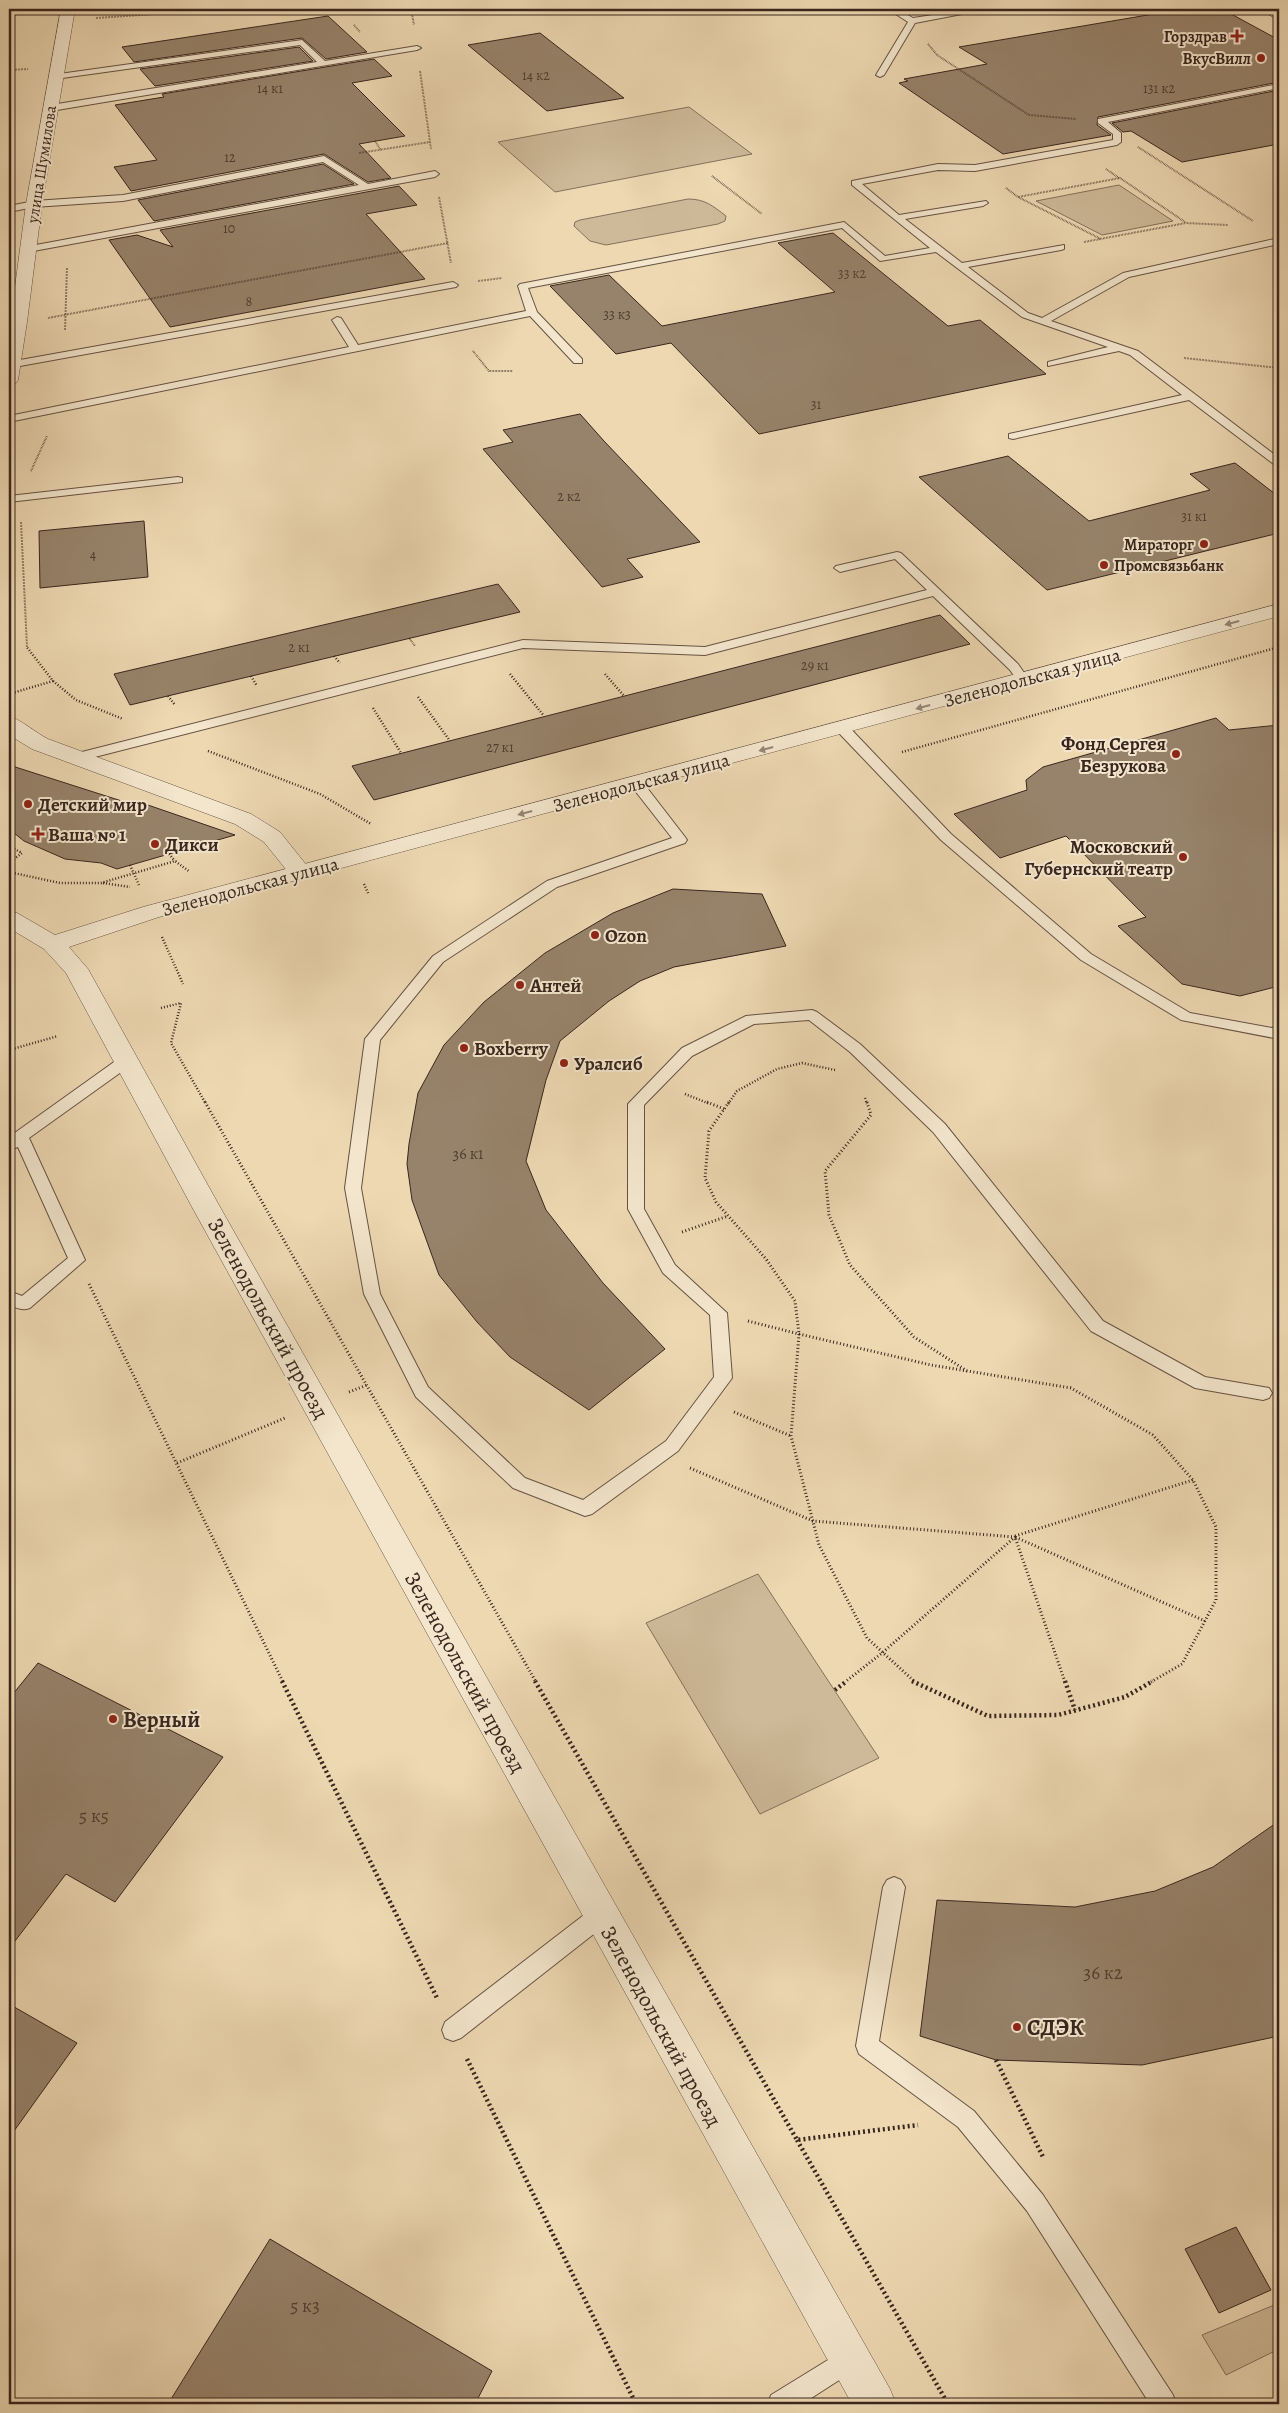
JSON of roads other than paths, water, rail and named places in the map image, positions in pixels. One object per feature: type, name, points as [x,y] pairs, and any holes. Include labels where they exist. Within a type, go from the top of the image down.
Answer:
[{"type":"street","points":[[1266,9],[1279,16]]},
{"type":"street","name":"улица Шумилова","points":[[10,370],[19,322],[34,204],[67,15]]},
{"type":"street","name":"Зеленодольская улица","points":[[53,944],[151,912],[636,784],[1279,610]]},
{"type":"street","points":[[9,723],[13,728],[40,744],[74,758],[243,819],[272,837],[300,872]]},
{"type":"street","points":[[9,918],[53,944]]},
{"type":"street","name":"Зеленодольский проезд","points":[[53,944],[76,969],[601,1916],[875,2404]]},
{"type":"lane","points":[[892,9],[912,21],[984,9]]},
{"type":"lane","points":[[880,75],[912,21]]},
{"type":"lane","points":[[55,77],[302,42],[323,63]]},
{"type":"lane","points":[[51,108],[417,48]]},
{"type":"lane","points":[[1279,86],[1101,121],[1117,133],[1117,142],[977,168],[938,168],[855,183],[897,218],[1025,315],[1134,353],[1279,463]]},
{"type":"lane","points":[[9,208],[34,204],[123,198],[324,159],[366,186]]},
{"type":"lane","points":[[28,249],[435,174]]},
{"type":"lane","points":[[897,218],[983,203]]},
{"type":"lane","points":[[578,361],[532,313],[523,286],[844,226],[883,259],[938,249]]},
{"type":"lane","points":[[1044,321],[1126,275],[1279,241]]},
{"type":"lane","points":[[961,266],[1061,247]]},
{"type":"lane","points":[[10,370],[453,285]]},
{"type":"lane","points":[[9,419],[457,330],[532,313]]},
{"type":"lane","points":[[337,320],[356,350]]},
{"type":"lane","points":[[1052,364],[1119,348]]},
{"type":"lane","points":[[1014,436],[1191,396]]},
{"type":"lane","points":[[9,499],[20,496],[178,480]]},
{"type":"lane","points":[[840,568],[898,555],[1014,667],[1023,680]]},
{"type":"lane","points":[[74,758],[523,644],[705,652],[935,592]]},
{"type":"lane","points":[[842,728],[946,837],[1086,957],[1186,1017],[1274,1033],[1279,1030]]},
{"type":"lane","points":[[636,784],[680,840],[552,884],[438,959],[373,1039],[353,1188],[372,1294],[422,1392],[519,1482],[585,1509],[672,1446],[723,1378],[718,1313],[669,1269],[636,1209],[636,1104],[687,1052],[751,1019],[812,1015],[855,1048],[939,1128],[1097,1326],[1201,1383],[1263,1393]]},
{"type":"lane","points":[[9,1297],[24,1304],[78,1260],[15,1141],[126,1061]]},
{"type":"lane","points":[[894,1887],[867,2046],[966,2119],[1035,2203],[1164,2404]]},
{"type":"lane","points":[[453,2030],[601,1916]]},
{"type":"lane","points":[[780,2404],[849,2359]]},
{"type":"place","name":"Горздрав","points":[[1237,36]]},
{"type":"place","name":"ВкусВилл","points":[[1261,58]]},
{"type":"place","name":"Мираторг","points":[[1204,544]]},
{"type":"place","name":"Промсвязьбанк","points":[[1104,565]]},
{"type":"place","name":"Фонд Сергея Безрукова","points":[[1176,754]]},
{"type":"place","name":"Детский мир","points":[[28,804]]},
{"type":"place","name":"Ваша № 1","points":[[38,834]]},
{"type":"place","name":"Дикси","points":[[155,844]]},
{"type":"place","name":"Московский Губернский театр","points":[[1183,857]]},
{"type":"place","name":"Ozon","points":[[595,935]]},
{"type":"place","name":"Антей","points":[[520,985]]},
{"type":"place","name":"Boxberry","points":[[464,1048]]},
{"type":"place","name":"Уралсиб","points":[[564,1063]]},
{"type":"place","name":"Верный","points":[[113,1719]]},
{"type":"place","name":"СДЭК","points":[[1017,2027]]}]
